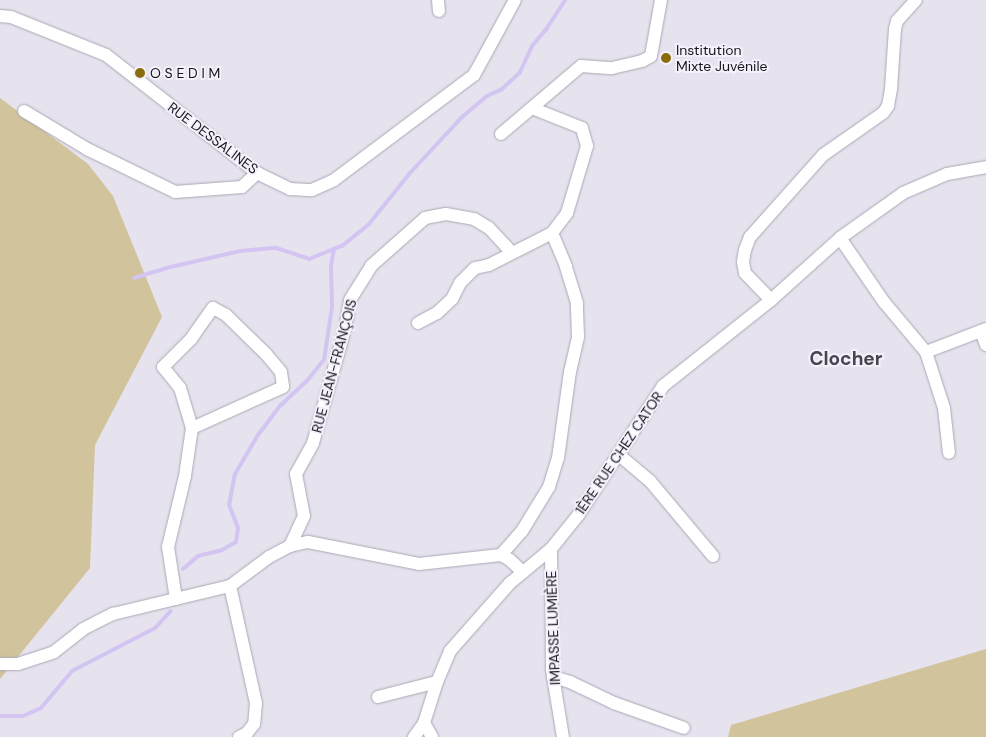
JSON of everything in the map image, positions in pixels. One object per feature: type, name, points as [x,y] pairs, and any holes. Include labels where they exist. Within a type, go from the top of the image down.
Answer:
[{"type":"street","name":"RUE DESSALINES","points":[[0,16],[12,17],[106,55],[257,173],[290,189],[312,190],[334,180],[474,75],[515,0]]},
{"type":"street","points":[[501,134],[581,66],[612,68],[642,62],[651,56],[661,0]]},
{"type":"street","points":[[771,300],[745,273],[743,262],[750,237],[823,155],[883,113],[888,106],[897,21],[916,0]]},
{"type":"street","points":[[418,323],[437,313],[452,299],[460,284],[475,268],[490,265],[552,233],[567,213],[587,146],[582,128],[532,108]]},
{"type":"street","points":[[24,111],[87,149],[175,192],[242,187],[257,173]]},
{"type":"street","name":"1ÈRE RUE CHEZ CATOR","points":[[414,737],[424,723],[437,682],[450,651],[510,583],[551,549],[579,514],[663,386],[771,300],[840,238],[903,193],[948,174],[986,167]]},
{"type":"street","name":"RUE JEAN-FRANÇOIS","points":[[290,546],[304,516],[296,474],[313,443],[345,329],[350,300],[371,266],[425,218],[446,214],[474,219],[488,228],[512,253]]},
{"type":"street","points":[[501,555],[522,532],[550,487],[558,458],[570,372],[578,337],[578,303],[566,266],[552,233]]},
{"type":"street","points":[[840,238],[884,302],[926,352],[944,408],[949,452]]},
{"type":"street","points":[[176,599],[168,547],[185,476],[192,428],[180,388],[163,367],[191,339],[212,308],[226,315],[266,354],[280,372],[283,387],[192,428]]},
{"type":"street","points":[[926,352],[983,330],[986,345]]},
{"type":"street","points":[[618,454],[650,481],[712,556]]},
{"type":"street","points":[[0,664],[18,664],[54,652],[83,629],[113,614],[230,586],[268,556],[290,546],[308,542],[419,564],[501,555],[510,560],[522,572]]},
{"type":"street","name":"IMPASSE LUMIÈRE","points":[[551,549],[553,677],[563,737]]},
{"type":"street","points":[[230,586],[256,703],[254,724],[240,737]]},
{"type":"street","points":[[553,677],[684,728]]},
{"type":"street","points":[[378,697],[437,682]]},
{"type":"street","points":[[424,723],[432,737]]},
{"type":"shaded area","points":[[0,98],[88,164],[113,196],[162,317],[95,445],[90,568],[0,679]]},
{"type":"shaded area","points":[[986,649],[986,737],[728,737],[731,725]]},
{"type":"waterway","points":[[134,278],[166,268],[240,251],[276,248],[309,259],[342,246],[369,224],[410,173],[462,117],[487,96],[502,89],[520,72],[532,46],[547,28],[565,0]]},
{"type":"waterway","points":[[183,569],[198,556],[222,550],[236,542],[238,528],[229,505],[235,474],[258,435],[281,405],[306,382],[324,360],[332,307],[331,266],[334,249]]},
{"type":"waterway","points":[[0,716],[23,716],[41,708],[72,671],[155,628],[171,611]]},
{"type":"place","name":"Institution Mixte Juvénile","points":[[666,58]]},
{"type":"place","name":"O S E D I M","points":[[140,73]]},
{"type":"district","name":"Clocher","points":[[846,359]]}]
